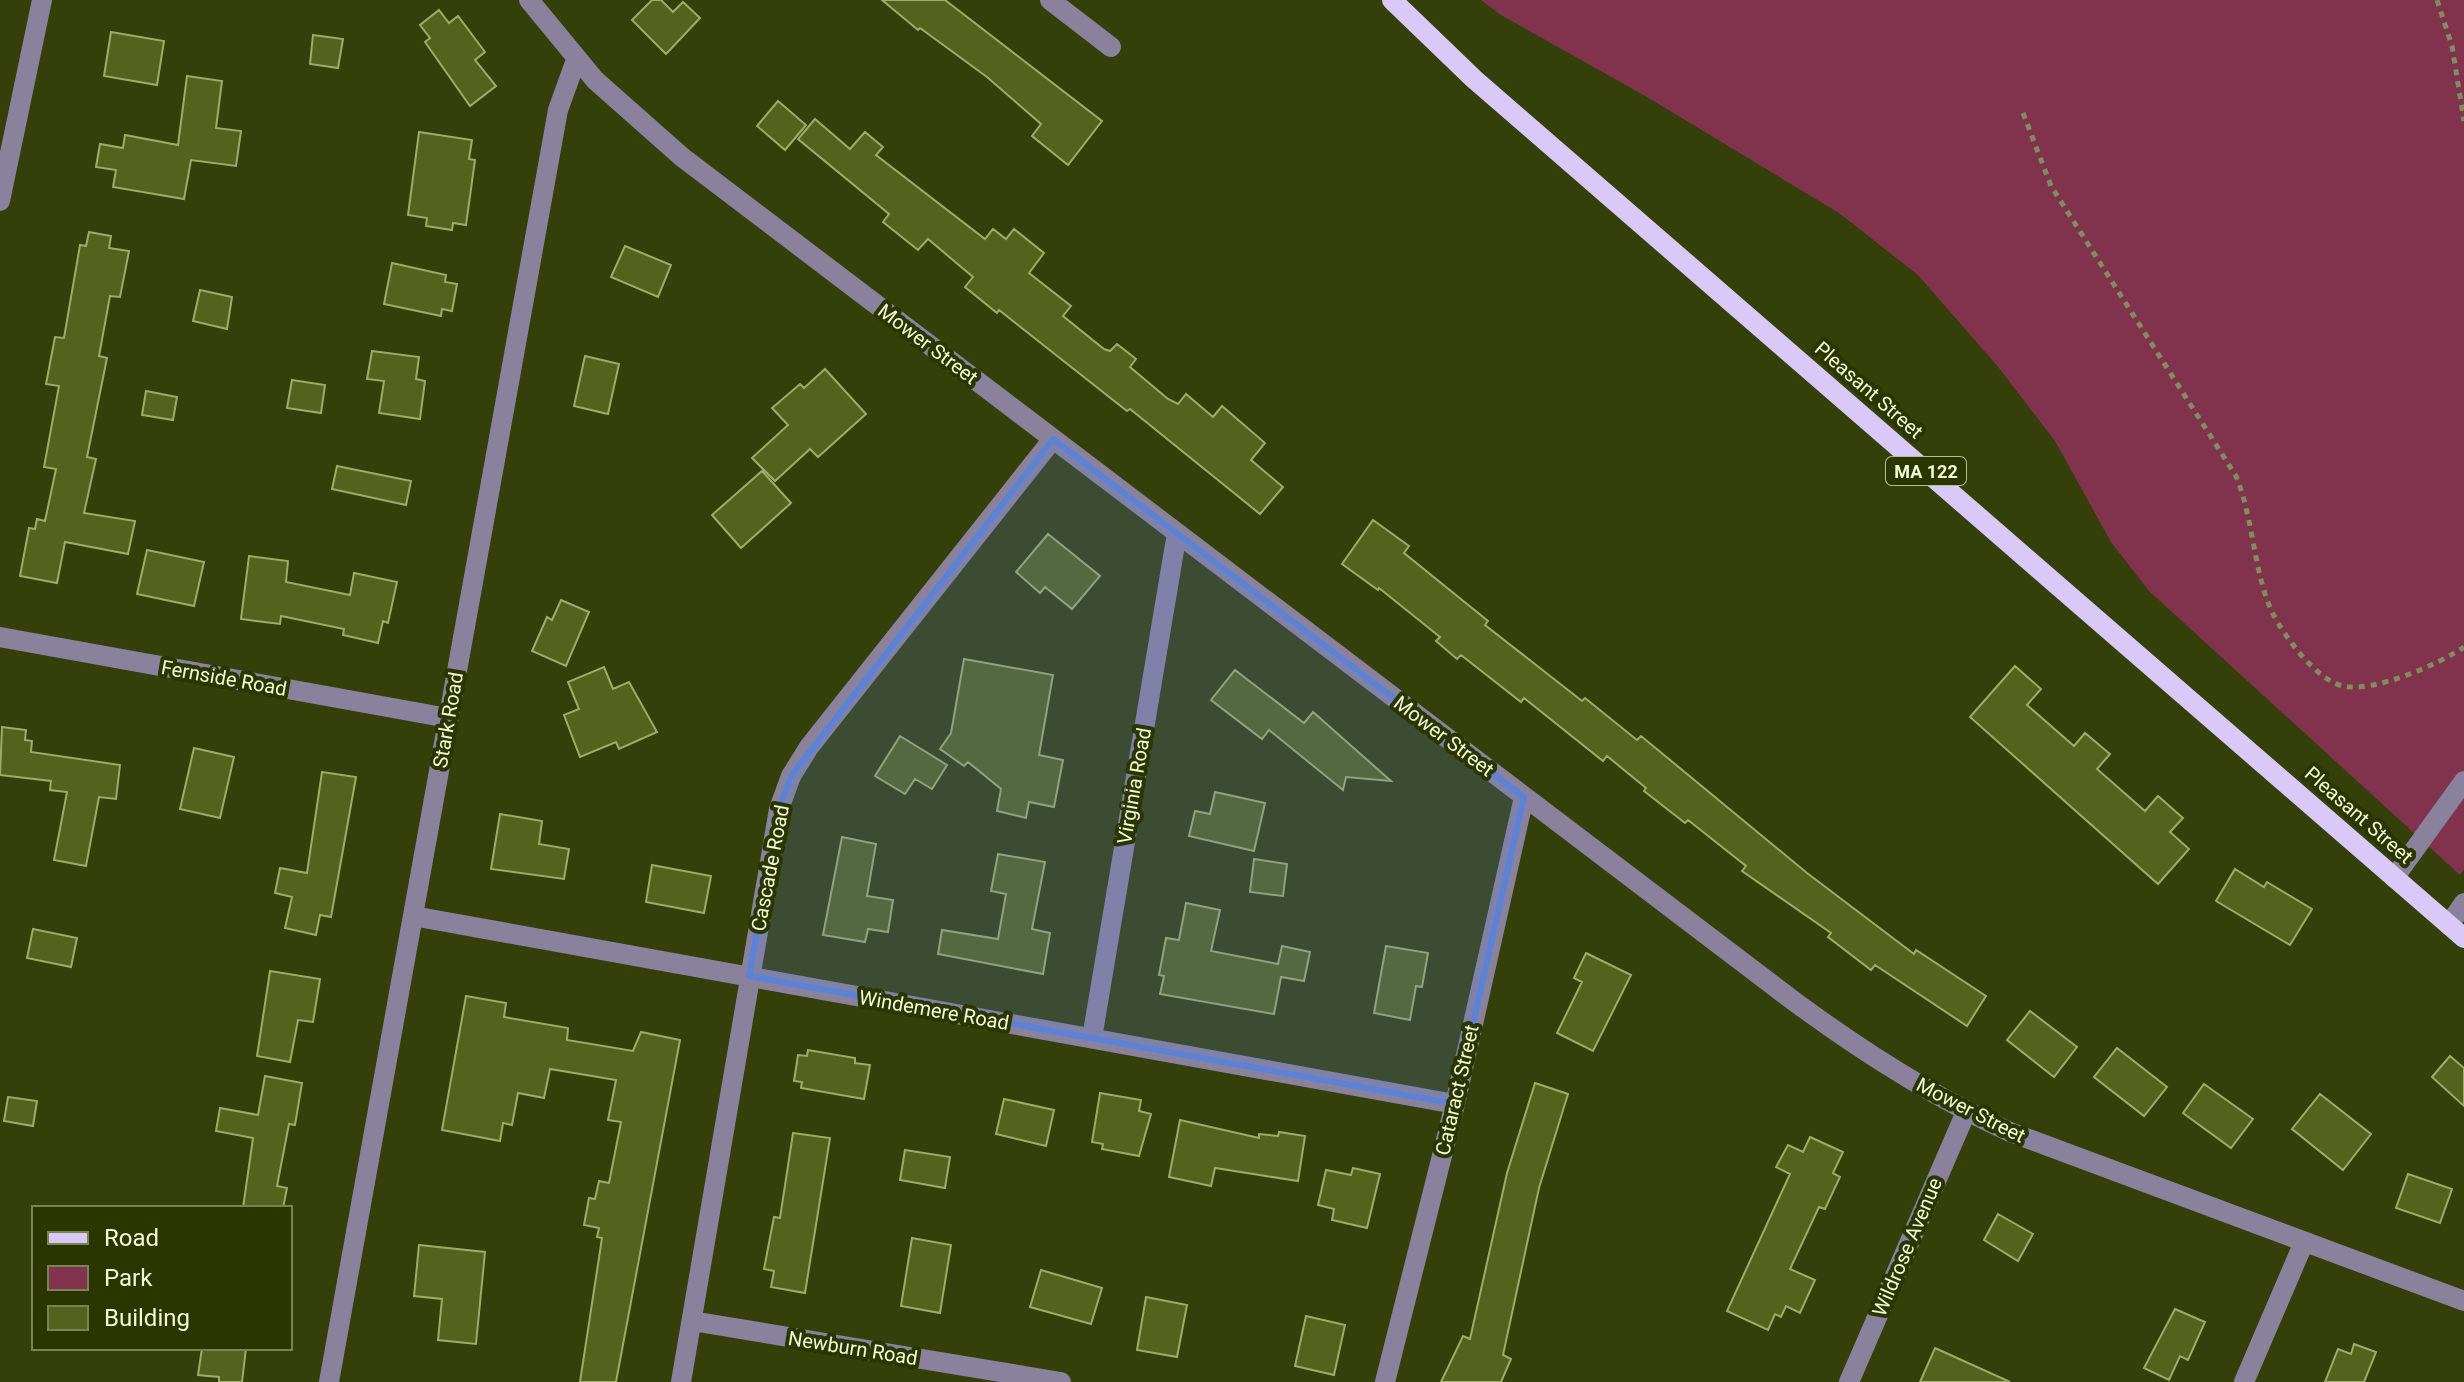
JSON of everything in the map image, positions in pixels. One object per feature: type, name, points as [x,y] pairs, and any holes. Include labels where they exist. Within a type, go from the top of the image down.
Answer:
[{"type":"main road","name":"Pleasant Street","points":[[1392,0],[1474,79],[2457,931]]},
{"type":"street","points":[[0,201],[42,0]]},
{"type":"street","name":"Mower Street","points":[[529,0],[576,60],[616,101],[682,157],[1819,1019],[1966,1112],[2054,1150],[2464,1301]]},
{"type":"street","points":[[1050,0],[1111,47]]},
{"type":"street","name":"Stark Road","points":[[329,1382],[558,110],[576,60]]},
{"type":"street","name":"Cascade Road","points":[[681,1382],[779,809],[791,776],[809,747],[1053,439]]},
{"type":"street","name":"Virginia Road","points":[[1092,1038],[1177,533]]},
{"type":"street","name":"Fernside Road","points":[[0,637],[448,718]]},
{"type":"street","points":[[2394,878],[2464,781]]},
{"type":"street","name":"Cataract Street","points":[[1385,1382],[1455,1104],[1524,797]]},
{"type":"street","points":[[2457,931],[2464,903]]},
{"type":"street","name":"Windemere Road","points":[[413,916],[1455,1104]]},
{"type":"street","name":"Wildrose Avenue","points":[[1849,1382],[1966,1112]]},
{"type":"street","points":[[2244,1382],[2304,1242]]},
{"type":"street","name":"Newburn Road","points":[[692,1321],[1061,1382]]},
{"type":"path","points":[[2437,0],[2452,46],[2464,121]]},
{"type":"path","points":[[2023,113],[2051,186],[2236,476],[2253,526],[2272,612],[2299,649],[2318,670],[2344,686],[2366,685],[2419,670],[2464,647]]},
{"type":"highlighted area","points":[[1053,439],[1524,797],[1455,1104],[749,976],[779,809],[791,776]]},
{"type":"green space","points":[[1481,0],[2464,0],[2464,870],[2460,875],[2149,591],[2111,542],[2055,441],[1999,368],[1918,275],[1839,213],[1647,97],[1501,15]]},
{"type":"building","points":[[652,0],[661,0],[673,12],[683,2],[700,18],[666,54],[632,20]]},
{"type":"building","points":[[882,0],[945,0],[1102,121],[1068,165],[1032,136],[1041,124],[987,77],[920,28],[918,30]]},
{"type":"building","points":[[439,10],[449,23],[458,16],[485,52],[475,60],[496,86],[470,106],[425,42],[430,38],[420,25]]},
{"type":"building","points":[[111,32],[164,41],[157,85],[104,76]]},
{"type":"building","points":[[313,35],[343,39],[338,68],[310,64]]},
{"type":"building","points":[[187,76],[222,81],[216,128],[241,131],[236,166],[191,160],[184,199],[113,187],[116,170],[96,167],[100,144],[123,148],[125,135],[178,145]]},
{"type":"building","points":[[778,101],[806,125],[785,150],[757,126]]},
{"type":"building","points":[[815,119],[850,149],[865,132],[883,147],[876,155],[985,239],[993,229],[1006,239],[1014,229],[1044,253],[1029,273],[1071,306],[1063,316],[1104,349],[1110,351],[1117,344],[1136,359],[1130,367],[1168,399],[1178,404],[1186,394],[1213,417],[1222,406],[1265,443],[1251,460],[1283,487],[1260,514],[1130,409],[1127,411],[999,310],[997,313],[965,287],[973,277],[928,239],[918,250],[883,222],[889,214],[798,139]]},
{"type":"building","points":[[419,132],[472,140],[469,159],[475,160],[466,225],[453,223],[452,230],[426,226],[427,218],[408,215]]},
{"type":"building","points":[[89,232],[111,236],[109,248],[129,251],[120,297],[110,296],[99,356],[107,358],[87,457],[96,459],[84,513],[135,521],[128,554],[65,542],[57,583],[20,576],[29,528],[35,529],[37,519],[45,521],[56,469],[44,467],[59,386],[46,384],[55,337],[64,338],[80,245],[86,246]]},
{"type":"building","points":[[625,246],[671,265],[658,297],[611,277]]},
{"type":"building","points":[[392,263],[446,275],[445,282],[457,284],[452,311],[442,309],[441,316],[384,304]]},
{"type":"building","points":[[200,290],[232,297],[227,329],[193,321]]},
{"type":"building","points":[[372,351],[419,357],[416,379],[425,381],[420,419],[379,413],[384,381],[367,379]]},
{"type":"building","points":[[585,356],[619,364],[608,414],[574,406]]},
{"type":"building","points":[[825,369],[866,414],[818,457],[810,449],[775,481],[752,458],[788,425],[772,408],[800,384],[804,388]]},
{"type":"building","points":[[292,380],[325,385],[321,413],[287,408]]},
{"type":"building","points":[[146,391],[177,397],[173,420],[142,415]]},
{"type":"building","points":[[337,466],[411,481],[406,505],[332,489]]},
{"type":"building","points":[[762,471],[791,503],[741,548],[712,515]]},
{"type":"building","points":[[1373,520],[1409,546],[1404,553],[1488,621],[1485,625],[1582,701],[1585,698],[1637,740],[1641,736],[1807,873],[1914,954],[1916,950],[1986,996],[1967,1026],[1875,965],[1871,970],[1828,937],[1831,933],[1742,871],[1746,866],[1688,820],[1685,823],[1644,791],[1646,788],[1607,756],[1603,761],[1524,698],[1521,702],[1461,655],[1457,659],[1436,641],[1440,637],[1379,588],[1342,564]]},
{"type":"building","points":[[1048,534],[1100,576],[1072,609],[1045,587],[1040,593],[1016,572]]},
{"type":"building","points":[[147,550],[204,562],[194,606],[137,594]]},
{"type":"building","points":[[249,556],[288,561],[286,582],[350,595],[354,573],[397,582],[388,623],[383,621],[378,643],[343,635],[344,629],[281,616],[280,624],[241,619]]},
{"type":"building","points":[[561,600],[589,612],[566,666],[532,651],[547,617],[552,620]]},
{"type":"building","points":[[964,659],[1053,675],[1039,755],[1063,760],[1054,807],[1029,802],[1026,818],[997,811],[1001,789],[968,762],[964,766],[940,749],[951,733]]},
{"type":"building","points":[[2015,666],[2041,689],[2027,705],[2074,746],[2085,733],[2110,754],[2097,769],[2145,811],[2158,796],[2183,818],[2170,832],[2189,849],[2158,884],[1970,717]]},
{"type":"building","points":[[604,667],[613,689],[629,682],[657,732],[619,749],[616,742],[580,757],[564,715],[579,709],[568,682]]},
{"type":"building","points":[[1235,670],[1304,723],[1313,712],[1391,781],[1346,777],[1343,790],[1269,730],[1262,739],[1211,700]]},
{"type":"building","points":[[2,727],[26,730],[25,740],[32,741],[31,752],[120,765],[116,799],[99,797],[86,866],[54,860],[67,792],[50,790],[51,781],[0,775]]},
{"type":"building","points":[[900,736],[947,765],[932,789],[915,779],[905,794],[875,776]]},
{"type":"building","points":[[194,748],[234,757],[220,818],[180,809]]},
{"type":"building","points":[[322,772],[356,777],[331,917],[320,915],[316,935],[285,928],[292,897],[275,893],[280,868],[307,873]]},
{"type":"building","points":[[1215,792],[1265,803],[1254,851],[1189,836],[1195,811],[1210,814]]},
{"type":"building","points":[[500,814],[542,821],[539,844],[569,849],[564,879],[491,869]]},
{"type":"building","points":[[842,837],[876,844],[867,896],[893,900],[888,932],[868,929],[865,942],[823,935]]},
{"type":"building","points":[[998,854],[1045,862],[1032,929],[1050,933],[1043,974],[938,954],[942,930],[998,939],[1006,894],[991,891]]},
{"type":"building","points":[[1254,859],[1287,864],[1283,896],[1250,892]]},
{"type":"building","points":[[652,865],[711,876],[704,913],[646,902]]},
{"type":"building","points":[[2235,869],[2264,887],[2267,882],[2312,909],[2290,945],[2216,901]]},
{"type":"building","points":[[1186,903],[1220,910],[1211,951],[1278,964],[1282,946],[1310,952],[1304,981],[1281,977],[1274,1014],[1160,994],[1164,976],[1159,975],[1166,938],[1179,940]]},
{"type":"building","points":[[33,929],[77,938],[71,967],[27,958]]},
{"type":"building","points":[[1386,946],[1428,953],[1422,987],[1416,986],[1410,1020],[1374,1013]]},
{"type":"building","points":[[1586,953],[1631,975],[1593,1051],[1557,1033],[1582,982],[1574,978]]},
{"type":"building","points":[[270,971],[320,979],[313,1022],[298,1020],[290,1062],[257,1056]]},
{"type":"building","points":[[466,996],[506,1003],[504,1017],[568,1028],[567,1040],[633,1051],[641,1032],[680,1040],[616,1382],[580,1382],[602,1238],[597,1237],[599,1228],[584,1225],[589,1198],[595,1199],[599,1181],[609,1183],[621,1122],[608,1120],[616,1080],[550,1069],[544,1098],[518,1093],[512,1125],[503,1123],[500,1141],[442,1130]]},
{"type":"building","points":[[2030,1011],[2077,1047],[2054,1077],[2007,1040]]},
{"type":"building","points":[[2117,1048],[2167,1087],[2144,1116],[2094,1077]]},
{"type":"building","points":[[808,1050],[855,1058],[855,1063],[870,1065],[864,1099],[801,1088],[802,1082],[794,1081],[798,1055],[807,1056]]},
{"type":"building","points":[[2450,1056],[2464,1068],[2464,1106],[2432,1077]]},
{"type":"building","points":[[265,1076],[302,1083],[295,1125],[289,1124],[277,1186],[287,1188],[283,1206],[243,1206],[253,1138],[216,1131],[220,1108],[258,1115]]},
{"type":"building","points":[[1535,1083],[1568,1094],[1539,1188],[1503,1355],[1511,1359],[1501,1382],[1441,1382],[1463,1336],[1470,1339],[1507,1173]]},
{"type":"building","points":[[2204,1084],[2253,1119],[2231,1148],[2183,1113]]},
{"type":"building","points":[[1100,1093],[1141,1100],[1139,1111],[1151,1114],[1139,1156],[1102,1149],[1103,1144],[1092,1142]]},
{"type":"building","points":[[2320,1094],[2371,1134],[2343,1170],[2292,1129]]},
{"type":"building","points":[[8,1097],[37,1101],[33,1126],[4,1121]]},
{"type":"building","points":[[1004,1099],[1054,1110],[1046,1146],[996,1134]]},
{"type":"building","points":[[1180,1120],[1259,1138],[1259,1134],[1278,1136],[1279,1132],[1305,1136],[1298,1181],[1215,1168],[1211,1186],[1169,1177]]},
{"type":"building","points":[[793,1133],[830,1138],[805,1293],[771,1287],[774,1271],[764,1269],[774,1217],[780,1218]]},
{"type":"building","points":[[1810,1137],[1843,1152],[1833,1173],[1840,1177],[1825,1209],[1819,1207],[1790,1269],[1815,1280],[1800,1313],[1786,1306],[1781,1317],[1775,1314],[1768,1330],[1727,1311],[1790,1174],[1776,1167],[1788,1145],[1803,1152]]},
{"type":"building","points":[[905,1150],[950,1157],[945,1188],[900,1180]]},
{"type":"building","points":[[1353,1168],[1380,1174],[1367,1228],[1332,1220],[1334,1209],[1318,1205],[1326,1170],[1351,1175]]},
{"type":"building","points":[[2408,1174],[2452,1189],[2440,1223],[2396,1208]]},
{"type":"building","points":[[1998,1214],[2033,1234],[2018,1261],[1984,1240]]},
{"type":"building","points":[[912,1238],[951,1245],[940,1313],[901,1306]]},
{"type":"building","points":[[419,1245],[485,1252],[476,1344],[438,1340],[442,1299],[414,1296]]},
{"type":"building","points":[[1041,1270],[1102,1288],[1091,1324],[1030,1307]]},
{"type":"building","points":[[1146,1297],[1187,1305],[1177,1357],[1137,1350]]},
{"type":"building","points":[[2175,1309],[2205,1322],[2188,1360],[2180,1356],[2169,1380],[2144,1368]]},
{"type":"building","points":[[1306,1316],[1345,1325],[1334,1375],[1295,1366]]},
{"type":"building","points":[[2354,1344],[2376,1352],[2364,1382],[2325,1382],[2338,1349],[2351,1354]]},
{"type":"building","points":[[1935,1348],[2010,1382],[1920,1382]]},
{"type":"building","points":[[202,1350],[246,1350],[242,1382],[219,1382],[219,1377],[198,1375]]}]
